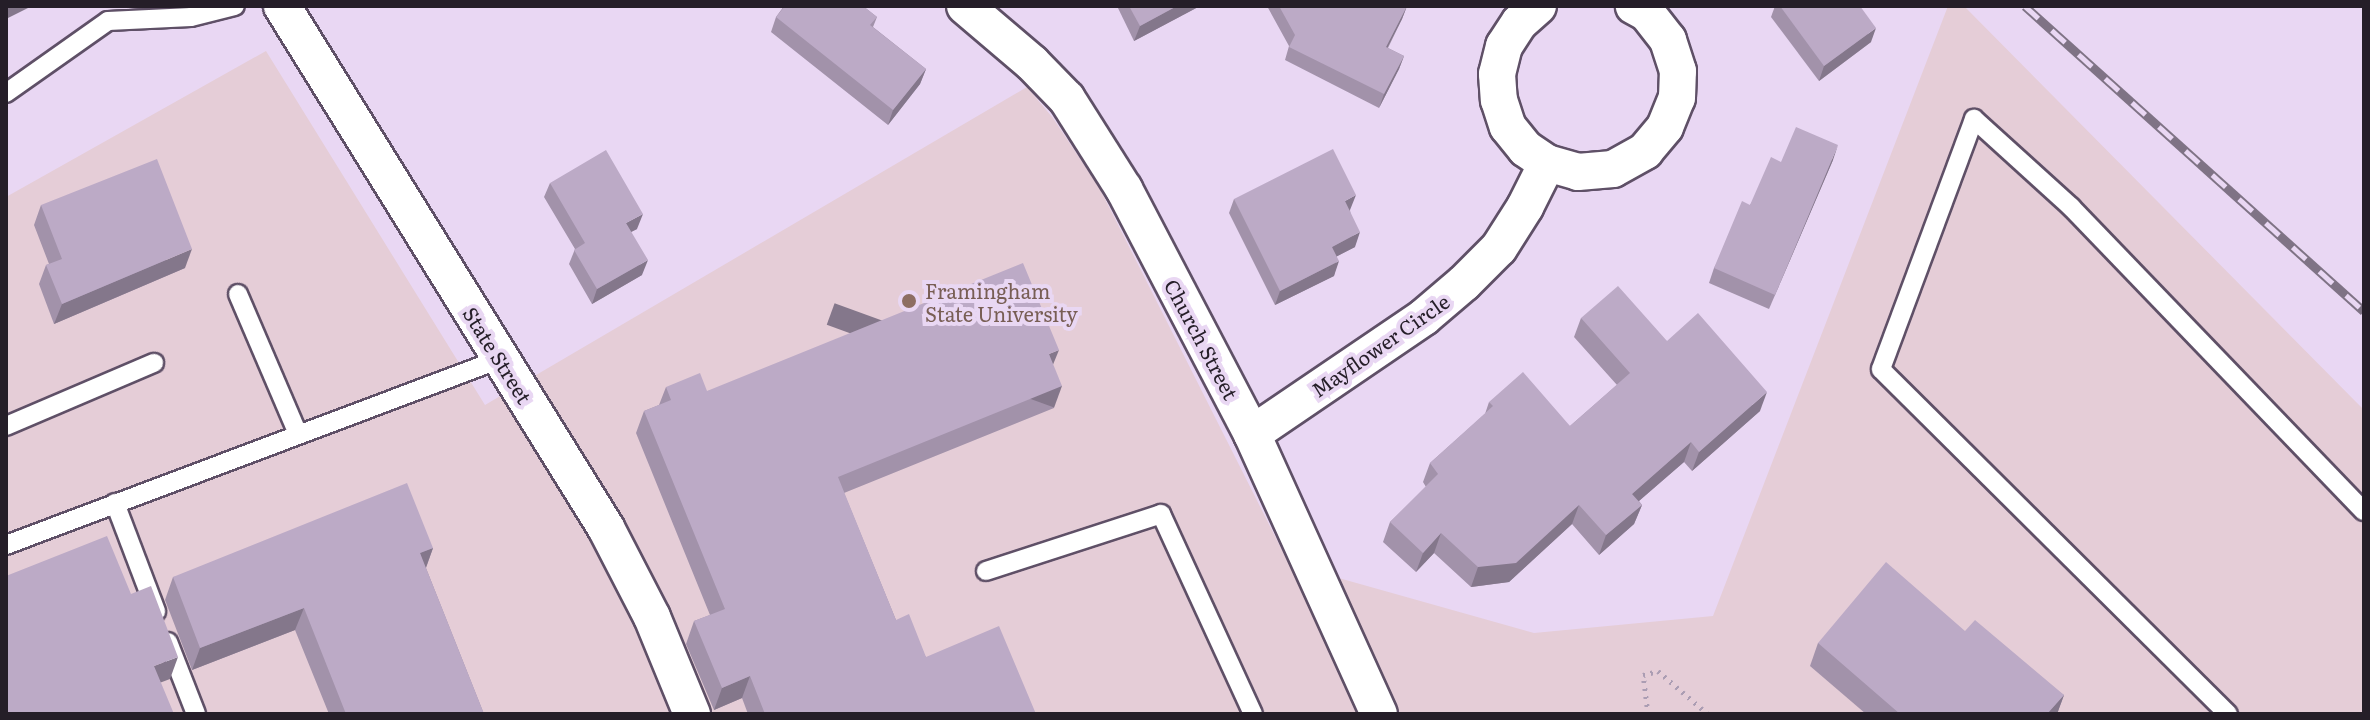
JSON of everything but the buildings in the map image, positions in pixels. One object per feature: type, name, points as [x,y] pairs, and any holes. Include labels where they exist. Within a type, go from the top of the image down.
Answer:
[{"type":"street","name":"State Street","points":[[282,6],[633,575],[692,714]]},
{"type":"street","name":"Church Street","points":[[965,6],[1058,90],[1095,141],[1252,434],[1379,714]]},
{"type":"street","points":[[1538,6],[1519,23],[1504,46],[1497,74],[1499,100],[1508,127],[1526,149],[1547,163],[1578,172],[1613,169],[1645,151],[1665,127],[1677,98],[1678,71],[1668,40],[1647,13],[1634,6]]},
{"type":"street","name":"Mayflower Circle","points":[[1252,434],[1424,317],[1464,283],[1499,248],[1525,207],[1547,163]]},
{"type":"lane","points":[[6,93],[104,14],[191,17],[235,6]]},
{"type":"lane","points":[[2228,714],[1881,369],[1974,119],[2071,207],[2364,511]]},
{"type":"lane","points":[[238,294],[298,434]]},
{"type":"lane","points":[[6,545],[500,359]]},
{"type":"lane","points":[[6,426],[154,363]]},
{"type":"lane","points":[[115,503],[196,714]]},
{"type":"lane","points":[[986,571],[1161,514],[1253,714]]},
{"type":"path","points":[[1648,714],[1643,675],[1658,671],[1708,714]]},
{"type":"shaded area","name":"Framingham State University","points":[[1948,6],[1964,6],[2364,410],[2364,714],[6,714],[6,197],[266,51],[485,405],[1027,87],[1053,118],[1100,189],[1289,564],[1534,633],[1713,616]]},
{"type":"railway","points":[[2025,6],[2364,311]]},
{"type":"place","name":"Framingham State University","points":[[909,301]]}]
